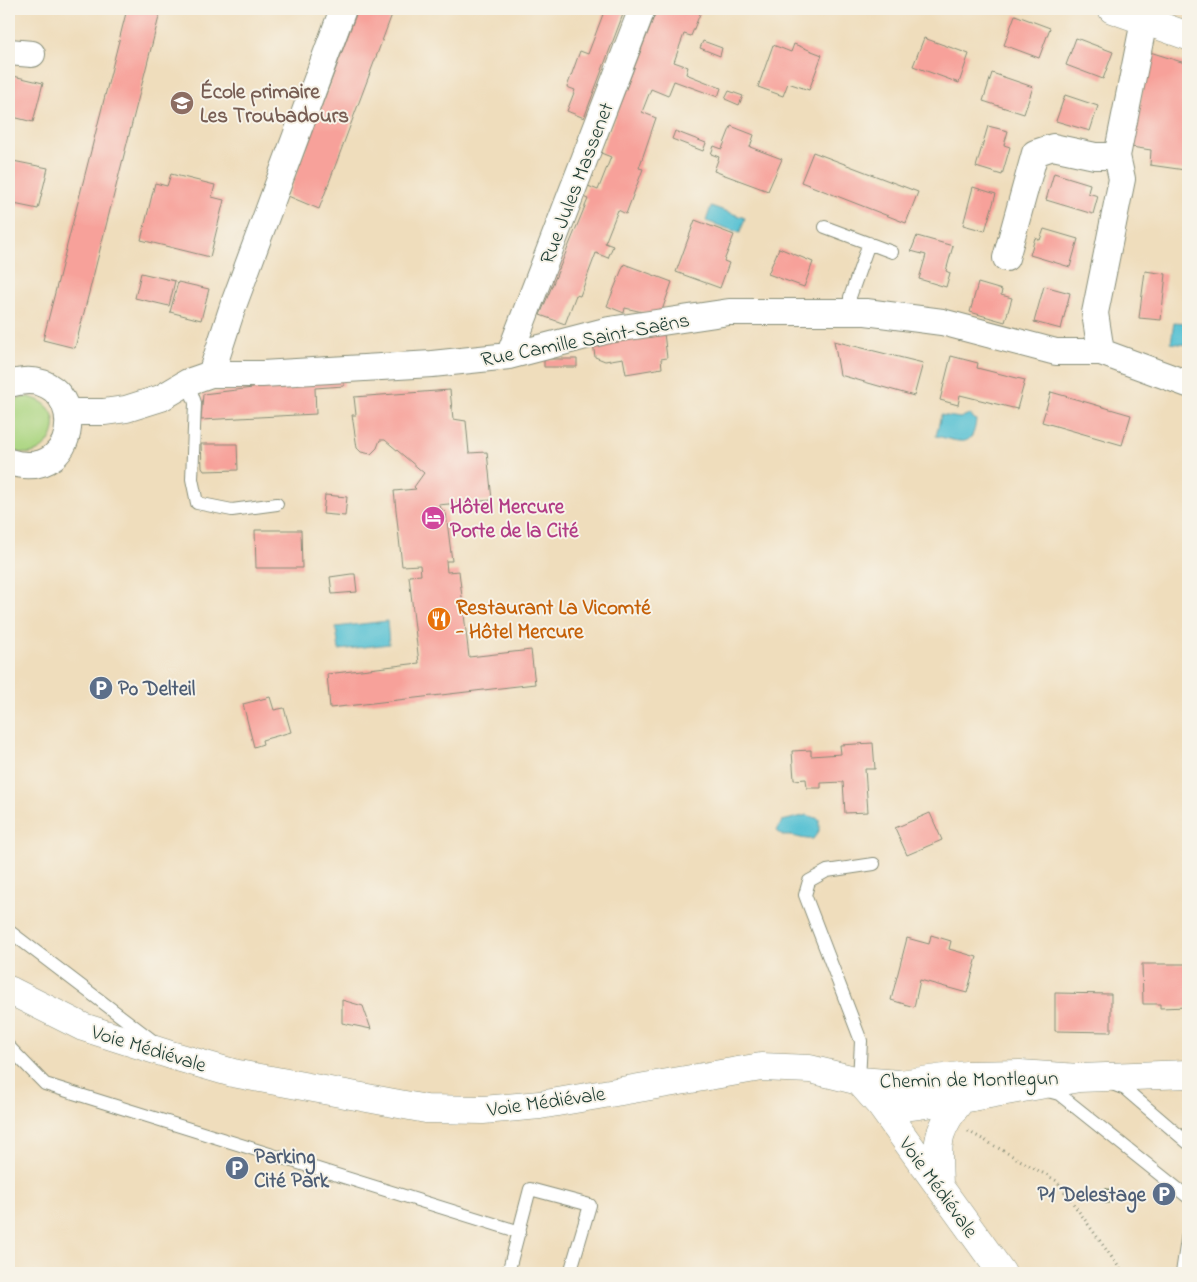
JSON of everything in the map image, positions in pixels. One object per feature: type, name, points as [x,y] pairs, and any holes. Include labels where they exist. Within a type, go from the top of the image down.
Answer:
[{"type":"street","points":[[68,412],[104,412],[126,409],[161,398],[200,378],[233,306],[343,9]]},
{"type":"street","name":"Rue Jules Massenet","points":[[509,356],[642,9]]},
{"type":"street","points":[[1112,9],[1188,36]]},
{"type":"street","points":[[1101,352],[1095,313],[1122,179],[1117,156],[1144,21]]},
{"type":"street","points":[[1006,258],[1035,153],[1053,147],[1095,156],[1117,156]]},
{"type":"street","name":"Rue Camille Saint-Saëns","points":[[200,378],[432,364],[509,356],[609,330],[729,312],[850,312],[942,322],[1056,352],[1101,352],[1188,384]]},
{"type":"street","points":[[9,384],[32,380],[45,384],[55,391],[63,401],[68,412],[69,426],[66,440],[59,452],[48,461],[34,466],[20,466],[9,462]]},
{"type":"street","name":"Voie Médiévale","points":[[9,990],[82,1027],[234,1073],[436,1109],[483,1110],[540,1105],[761,1067],[810,1069],[859,1081],[881,1106],[1002,1273]]},
{"type":"street","name":"Chemin de Montlegun","points":[[859,1081],[900,1084],[967,1075],[1020,1074],[1086,1078],[1188,1074]]},
{"type":"street","name":"Chemin de Montlegun","points":[[881,1106],[954,1109],[1030,1086],[1086,1078]]},
{"type":"street","name":"Chemin de Montlegun","points":[[940,1186],[938,1140],[954,1109]]},
{"type":"lane","points":[[825,227],[892,252]]},
{"type":"lane","points":[[850,312],[850,297],[869,243]]},
{"type":"lane","points":[[200,378],[195,403],[192,480],[197,503],[232,510],[277,504]]},
{"type":"lane","points":[[859,1081],[861,1041],[805,895],[810,881],[827,871],[874,864]]},
{"type":"lane","points":[[9,931],[174,1056]]},
{"type":"lane","points":[[9,1047],[45,1084],[520,1232]]},
{"type":"lane","points":[[1086,1078],[1124,1089],[1188,1143]]},
{"type":"lane","points":[[1030,1086],[1059,1094],[1188,1197]]},
{"type":"lane","points":[[508,1273],[530,1189],[590,1205],[570,1273]]},
{"type":"lane","points":[[1182,1273],[1188,1233]]},
{"type":"path","points":[[954,1109],[1057,1181],[1122,1273]]},
{"type":"green space","points":[[28,397],[44,403],[52,413],[54,425],[51,436],[45,446],[34,452],[22,453],[9,447],[9,404],[19,398]]},
{"type":"water","points":[[711,206],[745,218],[740,233],[706,221]]},
{"type":"water","points":[[1174,322],[1188,323],[1188,345],[1171,343]]},
{"type":"water","points":[[969,414],[976,420],[972,436],[968,440],[958,441],[936,436],[941,415],[960,418]]},
{"type":"water","points":[[387,621],[389,644],[339,650],[336,627]]},
{"type":"water","points":[[807,815],[819,819],[819,831],[813,839],[784,836],[777,831],[782,821]]},
{"type":"building","points":[[127,9],[161,9],[75,348],[43,340]]},
{"type":"building","points":[[358,9],[394,9],[319,209],[288,196]]},
{"type":"building","points":[[605,9],[625,9],[584,118],[567,111],[575,90],[567,87],[580,51],[588,54]]},
{"type":"building","points":[[657,9],[702,9],[691,36],[684,34],[674,62],[688,67],[686,74],[721,88],[718,97],[674,81],[668,96],[651,89],[642,112],[656,118],[639,168],[643,169],[626,214],[618,210],[605,243],[613,246],[608,258],[596,253],[580,296],[576,295],[565,324],[540,315],[588,199],[583,197],[588,186],[598,190],[611,157],[601,153]]},
{"type":"building","points":[[1015,15],[1050,28],[1039,58],[1004,45]]},
{"type":"building","points":[[924,38],[969,54],[959,83],[913,66]]},
{"type":"building","points":[[1076,38],[1113,52],[1103,79],[1066,65]]},
{"type":"building","points":[[703,41],[722,48],[720,56],[700,48]]},
{"type":"building","points":[[794,44],[822,55],[809,90],[788,83],[783,96],[758,87],[773,45],[791,52]]},
{"type":"building","points":[[1150,52],[1188,64],[1184,86],[1188,87],[1188,156],[1185,170],[1150,165],[1151,150],[1131,147]]},
{"type":"building","points":[[992,73],[1033,87],[1024,114],[983,101]]},
{"type":"building","points":[[9,75],[43,83],[33,122],[9,116]]},
{"type":"building","points":[[729,91],[743,96],[739,105],[725,99]]},
{"type":"building","points":[[1065,95],[1098,106],[1090,131],[1056,121]]},
{"type":"building","points":[[731,126],[754,135],[750,147],[782,159],[768,191],[714,171],[719,157],[711,154],[714,146],[722,149]]},
{"type":"building","points":[[988,126],[1008,131],[1004,145],[1010,147],[1002,175],[976,167]]},
{"type":"building","points":[[675,131],[706,143],[703,151],[672,139]]},
{"type":"building","points":[[813,152],[918,192],[906,223],[801,182]]},
{"type":"building","points":[[13,161],[48,168],[38,209],[9,203],[9,182]]},
{"type":"building","points":[[1054,173],[1090,184],[1088,193],[1098,196],[1093,214],[1046,200]]},
{"type":"building","points":[[171,174],[215,185],[212,197],[224,200],[210,257],[141,240],[155,183],[167,186]]},
{"type":"building","points":[[973,187],[996,194],[985,231],[963,225]]},
{"type":"building","points":[[695,220],[734,235],[724,261],[729,263],[720,288],[676,272]]},
{"type":"building","points":[[1044,229],[1078,239],[1070,267],[1030,255],[1035,238],[1040,240]]},
{"type":"building","points":[[917,236],[953,246],[946,271],[950,273],[946,287],[919,279],[926,255],[911,251]]},
{"type":"building","points":[[779,248],[813,262],[804,287],[768,274]]},
{"type":"building","points":[[624,264],[672,282],[660,316],[625,308],[624,313],[607,306]]},
{"type":"building","points":[[1145,271],[1166,274],[1161,320],[1139,318]]},
{"type":"building","points":[[141,273],[175,281],[169,306],[135,298]]},
{"type":"building","points":[[178,282],[209,289],[201,320],[170,312]]},
{"type":"building","points":[[978,283],[1002,290],[1001,295],[1012,298],[1005,322],[970,312]]},
{"type":"building","points":[[1044,286],[1070,293],[1061,329],[1034,322]]},
{"type":"building","points":[[664,333],[667,358],[661,359],[662,368],[626,374],[623,358],[605,361],[595,357],[593,343]]},
{"type":"building","points":[[834,341],[923,363],[914,396],[840,375]]},
{"type":"building","points":[[951,356],[978,363],[977,368],[1025,380],[1017,409],[960,395],[958,405],[940,400]]},
{"type":"building","points":[[544,359],[577,359],[577,367],[544,367]]},
{"type":"building","points":[[344,377],[344,386],[315,388],[316,414],[201,420],[203,394]]},
{"type":"building","points":[[450,390],[453,419],[466,421],[469,453],[487,452],[492,500],[438,505],[446,513],[452,561],[446,561],[447,572],[459,571],[469,657],[531,650],[535,684],[330,708],[327,674],[419,663],[409,576],[421,575],[420,565],[402,566],[394,491],[416,489],[414,487],[424,473],[385,440],[380,440],[377,448],[371,454],[361,452],[357,448],[352,415],[356,415],[354,397]]},
{"type":"building","points":[[1051,392],[1131,415],[1122,445],[1042,422]]},
{"type":"building","points":[[201,444],[237,444],[238,470],[204,471],[202,468]]},
{"type":"building","points":[[325,495],[347,497],[345,516],[323,514]]},
{"type":"building","points":[[255,530],[301,530],[302,568],[256,568]]},
{"type":"building","points":[[355,574],[357,592],[332,594],[330,577]]},
{"type":"building","points":[[270,697],[274,710],[284,708],[291,732],[262,740],[263,744],[254,747],[243,704]]},
{"type":"building","points":[[873,743],[875,769],[865,769],[868,812],[845,813],[843,782],[821,783],[821,788],[807,788],[806,779],[794,780],[792,751],[811,750],[811,756],[841,754],[840,745]]},
{"type":"building","points":[[930,813],[942,840],[907,855],[895,828]]},
{"type":"building","points":[[931,935],[951,941],[949,949],[977,957],[967,993],[920,980],[914,1007],[891,1000],[907,938],[929,944]]},
{"type":"building","points":[[1142,964],[1188,964],[1188,1007],[1160,1008],[1160,1004],[1143,1004]]},
{"type":"building","points":[[1055,993],[1111,994],[1111,1032],[1055,1031]]},
{"type":"building","points":[[342,1000],[363,1006],[371,1029],[342,1023]]},
{"type":"place","name":"École primaire Les Troubadours","points":[[182,103]]},
{"type":"place","name":"Hôtel Mercure Porte de la Cité","points":[[433,518]]},
{"type":"place","name":"Restaurant La Vicomté - Hôtel Mercure","points":[[439,619]]},
{"type":"place","name":"P0 Delteil","points":[[101,688]]},
{"type":"place","name":"Parking Cité Park","points":[[237,1168]]},
{"type":"place","name":"P1 Delestage","points":[[1164,1194]]}]
